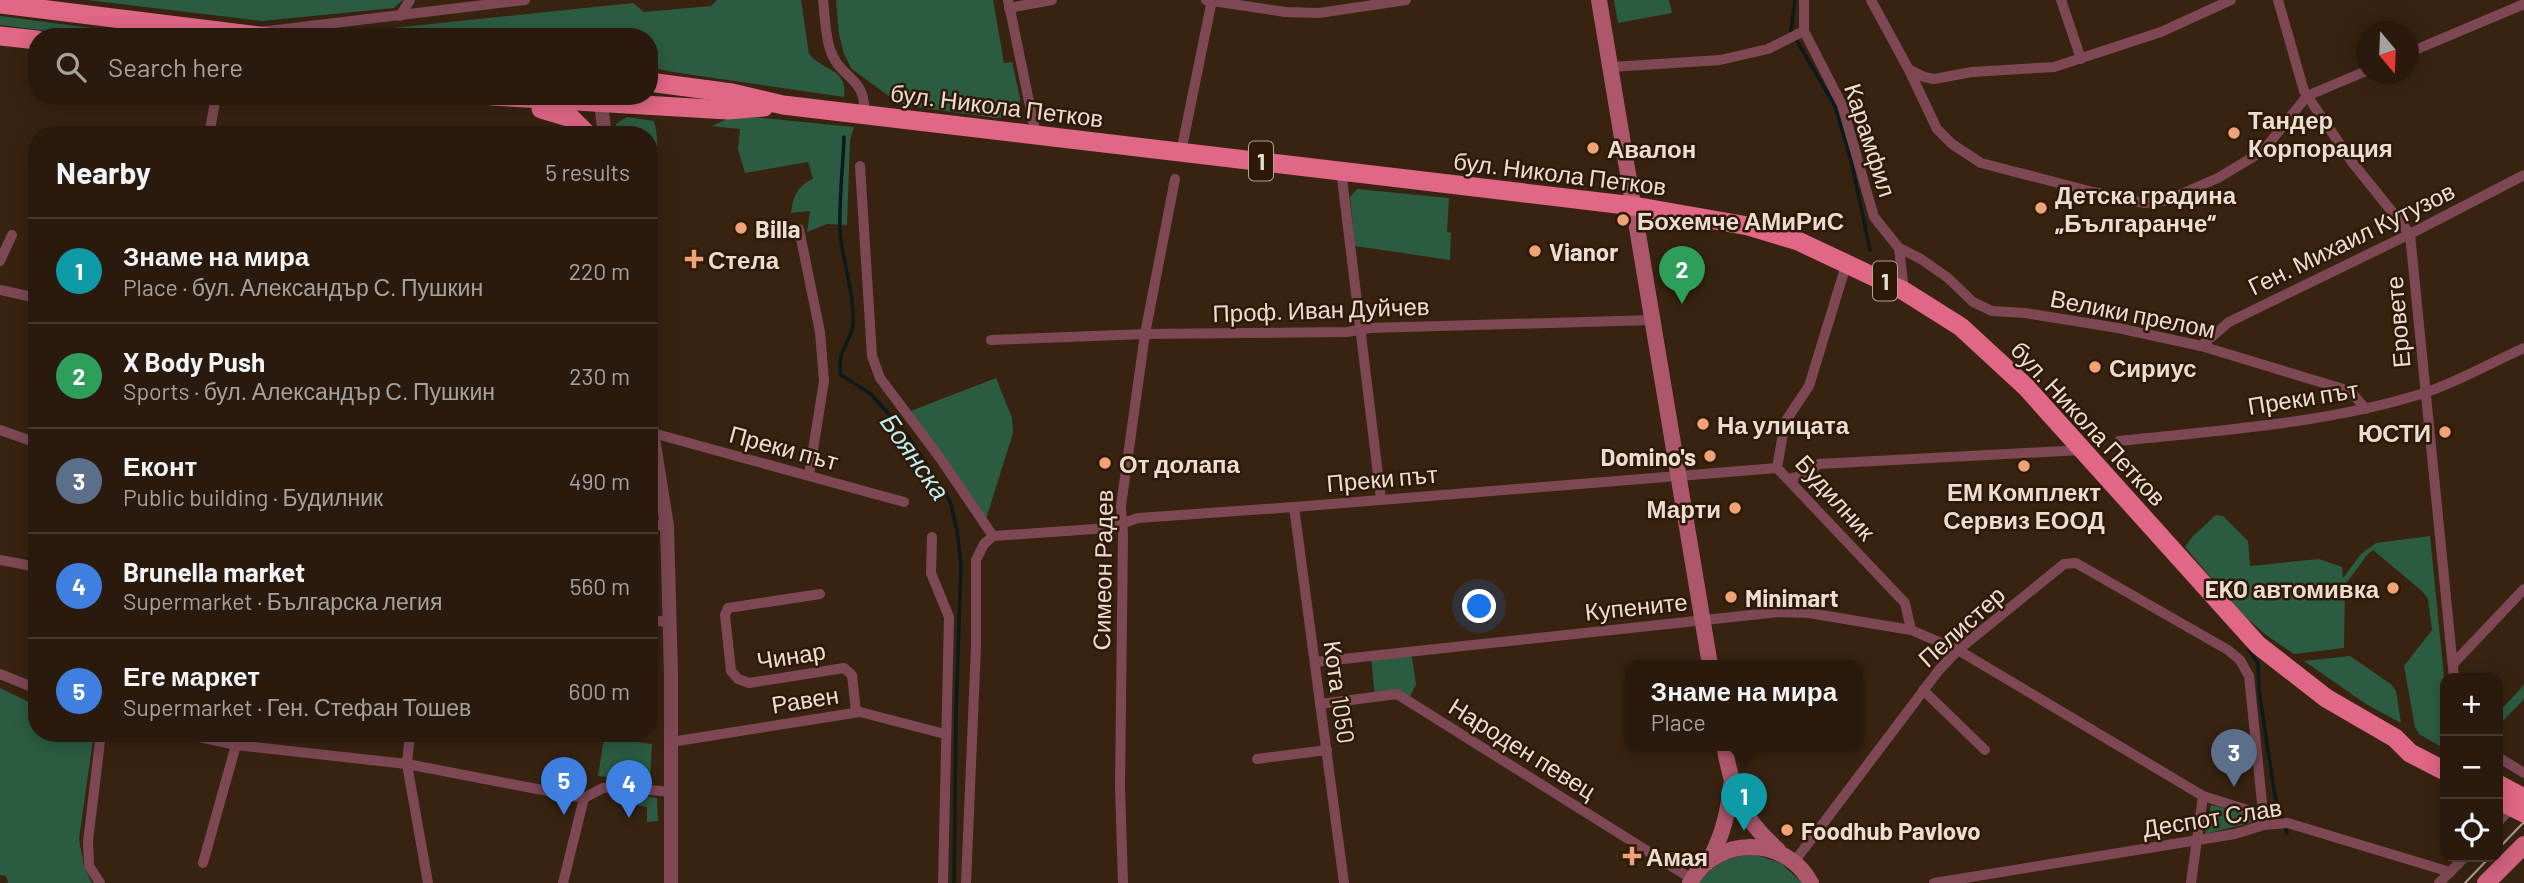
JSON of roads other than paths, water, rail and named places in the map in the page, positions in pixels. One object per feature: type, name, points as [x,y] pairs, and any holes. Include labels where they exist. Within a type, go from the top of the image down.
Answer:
[{"type":"highway","points":[[0,4],[194,28]]},
{"type":"highway","points":[[0,36],[28,39]]},
{"type":"highway","name":"бул. Никола Петков","points":[[658,83],[732,93],[783,105],[1634,206],[1748,226],[1798,241],[1904,290],[1961,327],[2026,387],[2085,450],[2258,645],[2326,698],[2395,738],[2410,753],[2440,768]]},
{"type":"highway","name":"бул. Никола Петков","points":[[658,104],[728,110],[783,105]]},
{"type":"highway","points":[[527,105],[571,118],[579,126]]},
{"type":"highway","name":"бул. Никола Петков","points":[[2395,738],[2415,740],[2440,753]]},
{"type":"highway","points":[[2503,789],[2517,802]]},
{"type":"main road","points":[[1599,0],[1709,660]]},
{"type":"main road","points":[[1725,751],[1731,783],[1741,807],[1754,826],[1790,859],[1811,883]]},
{"type":"main road","points":[[1691,881],[1710,859],[1724,829],[1731,783]]},
{"type":"main road","points":[[2486,883],[2524,845]]},
{"type":"main road","points":[[1710,859],[1745,846],[1765,848],[1790,859]]},
{"type":"main road","points":[[2503,883],[2524,861]]},
{"type":"street","points":[[400,16],[410,0]]},
{"type":"street","points":[[295,28],[525,0]]},
{"type":"street","points":[[823,0],[830,50],[837,63],[859,86],[865,98],[864,114]]},
{"type":"street","points":[[1036,135],[1009,4],[1052,0]]},
{"type":"street","points":[[1181,152],[1210,0],[1284,12],[1319,13],[1406,0]]},
{"type":"street","name":"Карамфил","points":[[1804,0],[1804,31],[1842,105],[1874,216],[1899,248]]},
{"type":"street","points":[[1871,0],[1909,70],[1937,130],[1952,144],[1981,163],[2145,203],[2165,201],[2218,178],[2263,151],[2307,96],[2356,76]]},
{"type":"street","points":[[2061,0],[2081,59]]},
{"type":"street","points":[[1909,70],[1924,78],[1934,79],[1972,72],[2053,67],[2161,32],[2231,0]]},
{"type":"street","points":[[2278,0],[2307,96],[2352,162],[2410,234]]},
{"type":"street","points":[[2419,49],[2524,4]]},
{"type":"street","points":[[1611,67],[1720,60],[1768,49],[1804,31]]},
{"type":"street","points":[[211,126],[214,105]]},
{"type":"street","points":[[602,105],[604,126]]},
{"type":"street","points":[[860,166],[872,356],[875,368],[993,536],[984,544],[976,560],[976,646],[966,883]]},
{"type":"street","points":[[1341,170],[1381,499]]},
{"type":"street","name":"Ген. Михаил Кутузов","points":[[2201,346],[2229,322],[2524,175]]},
{"type":"street","name":"Симеон Радев","points":[[1123,883],[1120,787],[1121,506],[1145,334],[1175,179]]},
{"type":"street","points":[[799,229],[820,332],[824,382],[809,475]]},
{"type":"street","name":"Еровете","points":[[2410,234],[2454,673]]},
{"type":"street","points":[[0,261],[12,235]]},
{"type":"street","points":[[1899,248],[1904,290]]},
{"type":"street","name":"Велики прелом","points":[[1899,248],[1921,259],[1948,278],[1973,302],[1992,311],[2025,313],[2118,328],[2201,346],[2350,391],[2366,410]]},
{"type":"street","name":"Будилник","points":[[1847,262],[1809,386],[1785,422],[1777,468],[1905,603],[1911,630]]},
{"type":"street","points":[[0,290],[28,296]]},
{"type":"street","name":"Проф. Иван Дуйчев","points":[[991,340],[1653,320]]},
{"type":"street","name":"Преки път","points":[[2119,441],[2321,419],[2366,410],[2424,393],[2524,348]]},
{"type":"street","points":[[0,430],[28,440]]},
{"type":"street","name":"Преки път","points":[[658,435],[904,502]]},
{"type":"street","points":[[1788,479],[1800,476],[1819,464],[2085,450]]},
{"type":"street","name":"Преки път","points":[[993,536],[1109,528],[1138,518],[1777,468]]},
{"type":"street","points":[[658,474],[667,526],[671,883]]},
{"type":"street","name":"Кота 1050","points":[[1294,507],[1344,883]]},
{"type":"street","points":[[658,525],[667,526]]},
{"type":"street","points":[[932,537],[931,573],[949,617],[943,883]]},
{"type":"street","points":[[0,560],[28,565]]},
{"type":"street","name":"Пелистер","points":[[1790,859],[1938,670],[1958,650],[2064,564],[2076,563],[2241,660],[2249,676],[2264,825]]},
{"type":"street","points":[[2453,664],[2524,589]]},
{"type":"street","name":"Чинар","points":[[820,594],[728,608],[724,615],[731,671],[738,679],[748,683],[844,668],[852,675],[856,712]]},
{"type":"street","name":"Купените","points":[[1315,662],[1779,612],[1810,613],[1911,630],[1958,650]]},
{"type":"street","points":[[658,621],[668,622]]},
{"type":"street","points":[[1958,650],[2203,796],[2257,813],[2264,825]]},
{"type":"street","points":[[0,674],[28,685]]},
{"type":"street","points":[[1923,690],[1985,750]]},
{"type":"street","name":"Народен певец","points":[[1320,704],[1397,694],[1691,881]]},
{"type":"street","name":"Равен","points":[[671,742],[856,712],[945,734]]},
{"type":"street","points":[[100,742],[88,841],[89,866],[100,883]]},
{"type":"street","points":[[222,742],[407,764],[584,798],[603,788],[616,787],[671,792]]},
{"type":"street","points":[[409,742],[407,764],[428,883]]},
{"type":"street","points":[[203,863],[236,745]]},
{"type":"street","points":[[1257,759],[1326,750]]},
{"type":"street","points":[[2503,760],[2524,773]]},
{"type":"street","points":[[2191,883],[2203,796]]},
{"type":"street","points":[[564,883],[584,798]]},
{"type":"street","points":[[2503,817],[2517,802]]},
{"type":"street","name":"Деспот Слав","points":[[1934,883],[2288,823],[2450,872]]},
{"type":"street","points":[[2439,883],[2460,862]]},
{"type":"waterway","points":[[1795,0],[1791,31],[1835,106],[1851,160],[1870,250]]},
{"type":"waterway","name":"Боянска","points":[[844,137],[840,228],[852,300],[853,324],[840,359],[841,375],[871,394],[908,436],[950,501],[957,530],[961,565],[954,883]]},
{"type":"waterway","points":[[2249,650],[2258,663],[2259,691],[2275,796],[2287,833]]},
{"type":"tram line","points":[[2503,844],[2524,822]]},
{"type":"tram line","points":[[2465,883],[2485,862]]},
{"type":"place","name":"Тандер Корпорация","points":[[2234,133]]},
{"type":"place","name":"Авалон","points":[[1593,148]]},
{"type":"place","name":"Детска градина „Българанче“","points":[[2041,208]]},
{"type":"place","name":"Бохемче АМиРиС","points":[[1623,220]]},
{"type":"place","name":"Billa","points":[[741,228]]},
{"type":"place","name":"Vianor","points":[[1535,251]]},
{"type":"place","name":"Стела","points":[[694,259]]},
{"type":"place","name":"X Body Push","points":[[1682,304]]},
{"type":"place","name":"Сириус","points":[[2095,367]]},
{"type":"place","name":"На улицата","points":[[1703,424]]},
{"type":"place","name":"ЮСТИ","points":[[2445,432]]},
{"type":"place","name":"Domino's","points":[[1710,456]]},
{"type":"place","name":"От долапа","points":[[1105,463]]},
{"type":"place","name":"ЕМ Комплект Сервиз ЕООД","points":[[2024,466]]},
{"type":"place","name":"Марти","points":[[1735,508]]},
{"type":"place","name":"EKO автомивка","points":[[2393,588]]},
{"type":"place","name":"Minimart","points":[[1731,597]]},
{"type":"place","name":"Еконт","points":[[2234,787]]},
{"type":"place","name":"Еге маркет","points":[[564,815]]},
{"type":"place","name":"Brunella market","points":[[629,818]]},
{"type":"place","name":"Foodhub Pavlovo","points":[[1787,830]]},
{"type":"place","name":"Знаме на мира","points":[[1744,831]]},
{"type":"place","name":"Амая","points":[[1632,856]]}]
